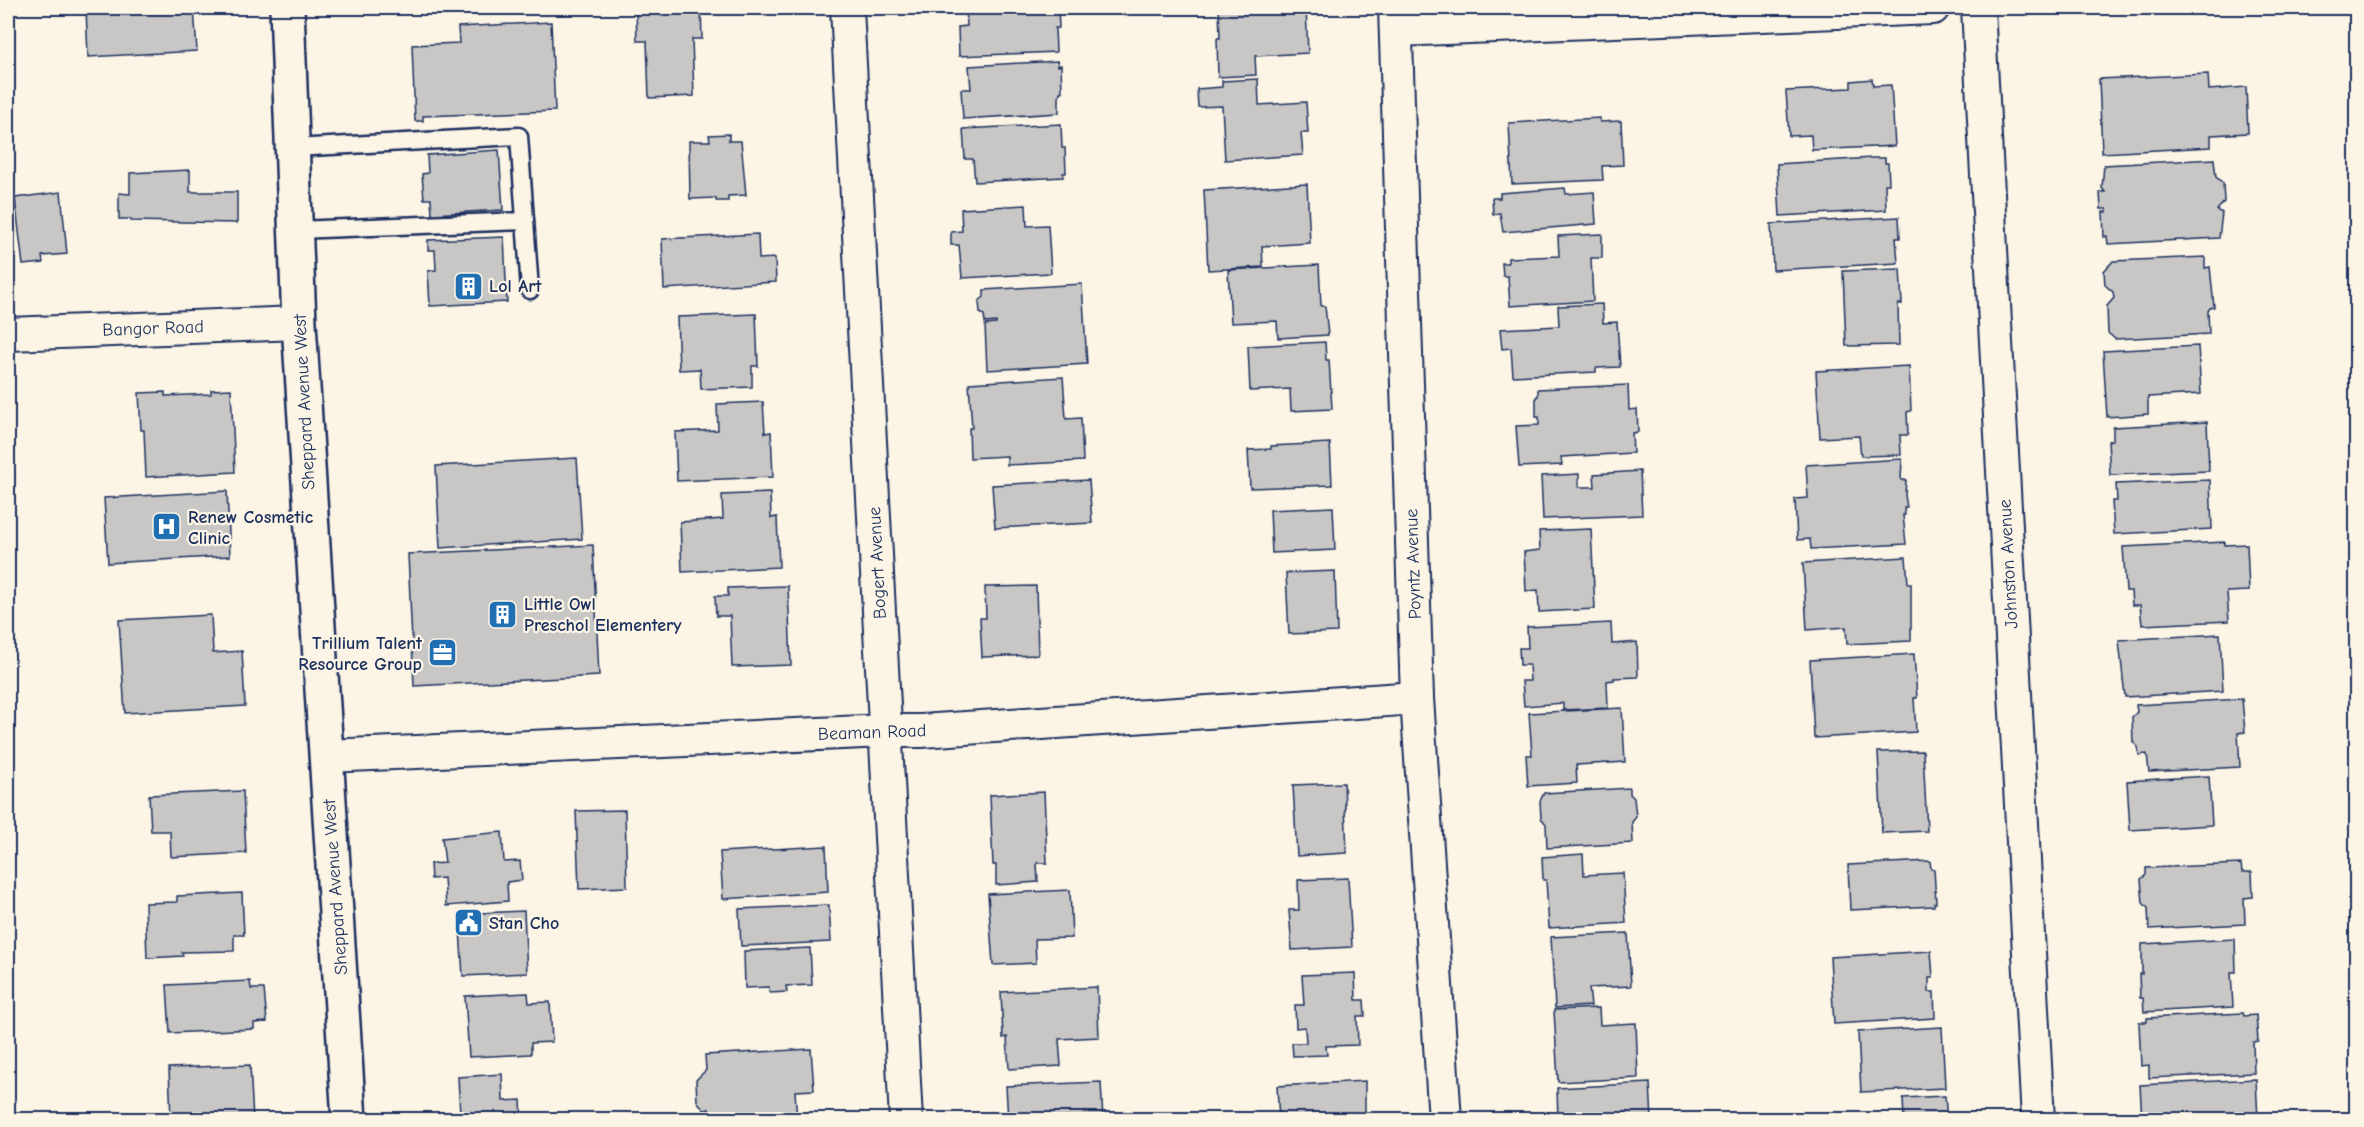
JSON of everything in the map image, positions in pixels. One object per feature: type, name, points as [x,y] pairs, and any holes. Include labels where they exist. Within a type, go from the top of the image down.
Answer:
[{"type":"main road","name":"Sheppard Avenue West","points":[[287,8],[299,323],[349,1119]]},
{"type":"street","name":"Bogert Avenue","points":[[847,8],[906,1119]]},
{"type":"street","points":[[1396,19],[1933,8]]},
{"type":"street","name":"Johnston Avenue","points":[[1978,8],[2038,1119]]},
{"type":"street","name":"Poyntz Avenue","points":[[1396,19],[1417,698],[1445,1119]]},
{"type":"street","name":"Bangor Road","points":[[8,334],[299,323]]},
{"type":"street","name":"Beaman Road","points":[[327,756],[921,731],[1417,698]]},
{"type":"lane","points":[[294,148],[519,136],[530,290]]},
{"type":"lane","points":[[296,230],[525,222]]},
{"type":"building","points":[[86,8],[194,8],[197,51],[88,57]]},
{"type":"building","points":[[636,8],[701,8],[702,39],[692,39],[694,96],[649,98],[647,41],[637,41]]},
{"type":"building","points":[[966,8],[1058,8],[1059,28],[1055,28],[1056,52],[959,56],[958,27],[967,26]]},
{"type":"building","points":[[1219,8],[1306,8],[1308,53],[1255,56],[1256,75],[1218,77]]},
{"type":"building","points":[[551,22],[555,111],[423,116],[423,121],[415,121],[412,45],[459,43],[458,27]]},
{"type":"building","points":[[1058,61],[1058,66],[1061,65],[1062,92],[1059,98],[1059,113],[963,119],[961,89],[971,89],[969,66]]},
{"type":"building","points":[[2208,74],[2209,90],[2246,87],[2248,133],[2211,135],[2211,147],[2102,153],[2099,79]]},
{"type":"building","points":[[1258,79],[1259,105],[1306,102],[1308,133],[1301,133],[1303,155],[1225,160],[1222,106],[1198,107],[1197,89],[1222,87],[1222,81]]},
{"type":"building","points":[[1872,79],[1873,86],[1891,85],[1895,146],[1812,150],[1811,135],[1789,136],[1786,91],[1851,88],[1851,81]]},
{"type":"building","points":[[1600,118],[1600,122],[1621,121],[1623,165],[1602,166],[1603,180],[1512,184],[1509,123]]},
{"type":"building","points":[[1061,124],[1066,173],[1063,173],[1063,177],[975,182],[973,159],[965,159],[963,129]]},
{"type":"building","points":[[729,134],[729,141],[741,141],[746,195],[728,196],[728,201],[716,201],[716,198],[690,199],[689,141],[710,141],[709,135]]},
{"type":"building","points":[[499,150],[503,210],[432,214],[431,199],[424,199],[422,174],[428,173],[427,155]]},
{"type":"building","points":[[1885,158],[1885,163],[1888,163],[1889,184],[1885,184],[1886,210],[1780,216],[1777,164]]},
{"type":"building","points":[[2214,159],[2216,177],[2223,183],[2224,202],[2217,210],[2222,213],[2219,238],[2108,244],[2107,236],[2104,237],[2103,212],[2107,212],[2107,209],[2101,209],[2100,192],[2105,192],[2102,188],[2104,165]]},
{"type":"building","points":[[190,170],[190,192],[237,192],[237,223],[119,219],[119,193],[130,194],[130,173]]},
{"type":"building","points":[[1307,184],[1310,243],[1262,246],[1263,267],[1208,270],[1204,190]]},
{"type":"building","points":[[1565,188],[1566,194],[1594,192],[1596,224],[1503,232],[1500,213],[1493,214],[1492,198],[1500,198],[1500,193]]},
{"type":"building","points":[[61,192],[67,254],[42,256],[43,263],[23,265],[15,198]]},
{"type":"building","points":[[1026,205],[1027,226],[1048,225],[1051,273],[962,278],[959,245],[951,245],[951,232],[962,231],[961,209]]},
{"type":"building","points":[[1899,217],[1900,238],[1896,238],[1898,263],[1773,270],[1771,224]]},
{"type":"building","points":[[758,234],[759,259],[775,258],[776,282],[664,289],[662,239]]},
{"type":"building","points":[[1602,234],[1602,258],[1591,258],[1593,301],[1510,306],[1508,276],[1503,276],[1502,263],[1508,263],[1508,258],[1559,256],[1558,236]]},
{"type":"building","name":"Lol Art","points":[[504,237],[507,302],[430,306],[428,271],[436,270],[435,250],[428,250],[428,240]]},
{"type":"building","points":[[2205,257],[2205,268],[2210,267],[2214,307],[2208,311],[2209,334],[2115,339],[2108,333],[2107,306],[2114,298],[2113,292],[2105,285],[2104,271],[2113,261]]},
{"type":"building","points":[[1319,265],[1321,306],[1325,306],[1328,335],[1278,338],[1277,321],[1231,323],[1228,270]]},
{"type":"building","points":[[1900,269],[1902,304],[1898,304],[1899,345],[1846,346],[1843,271]]},
{"type":"building","points":[[1082,284],[1087,364],[987,370],[985,325],[996,324],[996,322],[985,323],[984,315],[980,313],[979,301],[984,297],[984,290]]},
{"type":"building","points":[[1602,304],[1603,323],[1617,322],[1620,367],[1596,368],[1596,372],[1513,376],[1511,348],[1502,349],[1500,329],[1559,326],[1558,306]]},
{"type":"building","points":[[756,314],[758,366],[752,366],[752,387],[701,389],[700,369],[679,370],[677,317]]},
{"type":"building","points":[[1325,342],[1326,360],[1329,360],[1332,409],[1291,411],[1290,389],[1250,391],[1248,346]]},
{"type":"building","points":[[2198,346],[2201,394],[2148,397],[2148,414],[2107,417],[2103,351]]},
{"type":"building","points":[[1909,366],[1911,411],[1907,412],[1908,435],[1900,435],[1901,455],[1861,456],[1859,436],[1820,438],[1816,371]]},
{"type":"building","points":[[1063,377],[1066,419],[1081,418],[1083,461],[1007,465],[1007,456],[970,458],[969,428],[972,428],[969,383]]},
{"type":"building","points":[[1628,385],[1629,410],[1637,409],[1638,432],[1632,433],[1633,453],[1561,457],[1562,465],[1519,467],[1516,426],[1539,425],[1539,417],[1536,417],[1538,389]]},
{"type":"building","points":[[231,389],[235,472],[146,477],[144,430],[141,430],[139,393],[165,392],[165,396],[211,394],[211,390]]},
{"type":"building","points":[[763,402],[765,433],[771,432],[773,477],[677,481],[675,432],[718,430],[717,404]]},
{"type":"building","points":[[2207,422],[2209,471],[2110,475],[2108,441],[2113,440],[2113,427]]},
{"type":"building","points":[[1330,443],[1332,485],[1250,488],[1248,450],[1271,449],[1271,446]]},
{"type":"building","points":[[577,458],[582,539],[440,548],[436,466]]},
{"type":"building","points":[[1902,459],[1901,480],[1906,480],[1907,508],[1904,508],[1905,515],[1903,515],[1906,544],[1811,549],[1810,539],[1797,540],[1795,499],[1808,498],[1806,465]]},
{"type":"building","points":[[1640,471],[1642,515],[1543,519],[1541,476],[1579,474],[1579,487],[1595,487],[1594,474]]},
{"type":"building","points":[[1089,480],[1092,523],[995,528],[992,485]]},
{"type":"building","points":[[2210,480],[2212,529],[2114,534],[2112,501],[2117,501],[2116,484]]},
{"type":"building","name":"Renew Cosmetic Clinic","points":[[227,491],[230,556],[108,563],[104,498]]},
{"type":"building","points":[[770,493],[771,518],[777,517],[779,567],[682,572],[680,522],[723,519],[722,495]]},
{"type":"building","points":[[1333,507],[1335,550],[1272,553],[1270,510]]},
{"type":"building","points":[[1591,529],[1595,609],[1539,612],[1538,590],[1526,591],[1524,552],[1540,550],[1539,531]]},
{"type":"building","points":[[2225,542],[2225,545],[2247,544],[2249,591],[2227,592],[2229,621],[2142,625],[2140,605],[2132,605],[2131,591],[2126,591],[2123,547]]},
{"type":"building","name":"Little Owl Preschol Elementery","points":[[593,545],[599,676],[414,686],[408,554]]},
{"type":"building","points":[[1906,557],[1908,584],[1911,584],[1911,641],[1847,644],[1846,627],[1807,630],[1803,563]]},
{"type":"building","points":[[1335,571],[1337,632],[1289,634],[1286,573]]},
{"type":"building","points":[[788,586],[791,665],[732,667],[730,616],[716,616],[715,596],[728,596],[728,588]]},
{"type":"building","points":[[1036,586],[1038,655],[982,657],[980,618],[986,618],[985,587]]},
{"type":"building","points":[[211,615],[213,653],[242,651],[245,706],[125,713],[119,620]]},
{"type":"building","points":[[1611,623],[1612,644],[1637,642],[1638,677],[1614,678],[1614,680],[1607,681],[1608,708],[1563,710],[1563,703],[1524,706],[1522,681],[1530,681],[1529,665],[1520,665],[1519,648],[1528,648],[1527,627]]},
{"type":"building","points":[[2220,634],[2223,691],[2125,697],[2119,640]]},
{"type":"building","points":[[1914,654],[1917,698],[1914,698],[1916,732],[1814,738],[1810,660]]},
{"type":"building","points":[[2242,699],[2245,732],[2238,733],[2240,767],[2149,772],[2147,754],[2139,755],[2138,747],[2133,742],[2132,717],[2137,712],[2136,705]]},
{"type":"building","points":[[1622,708],[1625,762],[1576,765],[1577,783],[1528,786],[1526,755],[1532,755],[1529,713]]},
{"type":"building","points":[[1923,751],[1927,831],[1882,833],[1878,752]]},
{"type":"building","points":[[2209,776],[2212,825],[2130,830],[2127,781]]},
{"type":"building","points":[[1344,783],[1347,853],[1297,856],[1293,785]]},
{"type":"building","points":[[1630,788],[1630,794],[1634,798],[1636,817],[1632,822],[1633,843],[1547,848],[1546,824],[1541,818],[1540,801],[1544,793]]},
{"type":"building","points":[[243,791],[246,853],[171,857],[170,831],[151,831],[149,795]]},
{"type":"building","points":[[1044,792],[1047,863],[1037,863],[1038,882],[996,885],[990,795]]},
{"type":"building","points":[[625,810],[627,887],[579,889],[576,811]]},
{"type":"building","points":[[502,832],[504,862],[520,861],[522,880],[507,882],[508,901],[446,906],[444,878],[431,879],[430,864],[445,863],[442,838]]},
{"type":"building","points":[[826,846],[828,892],[723,899],[720,852]]},
{"type":"building","points":[[1583,854],[1584,875],[1623,873],[1626,923],[1549,928],[1542,857]]},
{"type":"building","points":[[1930,861],[1931,869],[1934,869],[1936,903],[1934,906],[1850,910],[1848,865]]},
{"type":"building","points":[[2241,864],[2242,872],[2252,872],[2253,897],[2244,898],[2245,924],[2149,929],[2148,908],[2143,903],[2141,879],[2146,875],[2146,868]]},
{"type":"building","points":[[1348,878],[1352,947],[1292,950],[1289,910],[1299,910],[1298,880]]},
{"type":"building","points":[[1070,890],[1072,938],[1035,939],[1036,963],[993,965],[988,894]]},
{"type":"building","points":[[242,893],[244,935],[234,935],[234,951],[182,952],[183,956],[147,958],[145,903],[177,902],[177,896]]},
{"type":"building","points":[[829,905],[831,942],[741,946],[739,909]]},
{"type":"building","points":[[524,911],[527,973],[463,976],[459,914]]},
{"type":"building","points":[[1628,933],[1631,986],[1589,988],[1591,1006],[1555,1008],[1551,937]]},
{"type":"building","points":[[2235,939],[2236,972],[2231,972],[2233,1007],[2144,1012],[2143,998],[2140,998],[2139,974],[2142,974],[2142,944]]},
{"type":"building","points":[[810,948],[812,985],[786,986],[787,992],[770,993],[769,987],[745,988],[744,951]]},
{"type":"building","points":[[1931,951],[1933,978],[1929,978],[1929,992],[1934,992],[1935,1018],[1834,1024],[1830,957]]},
{"type":"building","points":[[1355,973],[1356,1000],[1364,1000],[1365,1016],[1357,1016],[1358,1045],[1326,1046],[1327,1055],[1293,1056],[1292,1043],[1306,1043],[1305,1027],[1296,1028],[1295,1005],[1304,1005],[1302,975]]},
{"type":"building","points":[[250,981],[251,989],[264,989],[267,1022],[254,1023],[254,1029],[170,1033],[167,985]]},
{"type":"building","points":[[1097,987],[1099,1037],[1059,1039],[1061,1066],[1009,1069],[1007,1037],[1003,1038],[1001,992]]},
{"type":"building","points":[[528,993],[529,1003],[550,1002],[552,1042],[531,1043],[531,1054],[469,1057],[465,996]]},
{"type":"building","points":[[1599,1008],[1600,1025],[1636,1023],[1638,1078],[1558,1082],[1554,1010]]},
{"type":"building","points":[[2243,1013],[2244,1016],[2256,1015],[2258,1041],[2253,1042],[2254,1073],[2149,1078],[2149,1065],[2141,1066],[2139,1022],[2147,1022],[2147,1018]]},
{"type":"building","points":[[1942,1027],[1945,1088],[1861,1092],[1858,1032]]},
{"type":"building","points":[[811,1049],[814,1090],[795,1091],[797,1120],[710,1120],[709,1109],[704,1110],[697,1101],[696,1080],[706,1070],[705,1055]]},
{"type":"building","points":[[250,1065],[253,1120],[171,1120],[169,1068]]},
{"type":"building","points":[[502,1074],[503,1101],[521,1100],[522,1120],[469,1120],[469,1113],[460,1114],[458,1077]]},
{"type":"building","points":[[2256,1079],[2258,1120],[2142,1120],[2140,1085]]},
{"type":"building","points":[[1365,1081],[1365,1120],[1279,1120],[1277,1086]]},
{"type":"building","points":[[1101,1082],[1103,1120],[1008,1120],[1006,1086]]},
{"type":"building","points":[[1650,1083],[1652,1120],[1558,1120],[1557,1088]]},
{"type":"building","points":[[1945,1096],[1947,1120],[1904,1120],[1903,1098]]},
{"type":"place","name":"Lol Art","points":[[468,286]]},
{"type":"place","name":"Renew Cosmetic Clinic","points":[[167,527]]},
{"type":"place","name":"Little Owl Preschol Elementery","points":[[503,614]]},
{"type":"place","name":"Trillium Talent Resource Group","points":[[443,653]]},
{"type":"place","name":"Stan Cho","points":[[468,923]]}]
